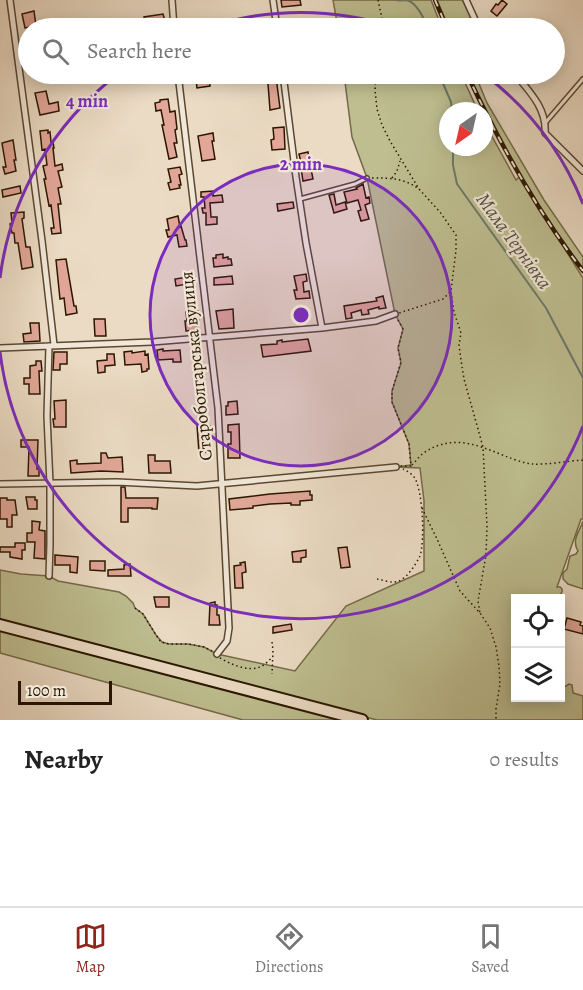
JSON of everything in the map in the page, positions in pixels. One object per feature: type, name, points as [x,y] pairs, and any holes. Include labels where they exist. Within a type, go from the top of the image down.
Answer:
[{"type":"highway","points":[[0,625],[362,720]]},
{"type":"street","points":[[10,0],[18,60]]},
{"type":"street","points":[[172,0],[173,18]]},
{"type":"street","points":[[273,0],[276,18]]},
{"type":"street","points":[[465,0],[474,18]]},
{"type":"street","points":[[21,84],[42,241],[52,346],[47,416],[50,484],[49,576]]},
{"type":"street","name":"Староболгарська вулиця","points":[[179,84],[218,408],[229,628],[226,641],[217,654]]},
{"type":"street","points":[[284,84],[306,243],[322,328]]},
{"type":"street","points":[[524,84],[535,98],[546,122],[545,133],[583,171]]},
{"type":"street","points":[[0,348],[152,342],[322,328],[367,323],[395,314]]},
{"type":"street","points":[[0,484],[117,482],[197,486],[396,467]]},
{"type":"lane","points":[[546,122],[583,79]]},
{"type":"lane","points":[[300,199],[355,184],[367,178]]},
{"type":"path","points":[[378,0],[382,18]]},
{"type":"path","points":[[375,84],[377,109],[382,125],[419,189]]},
{"type":"path","points":[[391,179],[401,159]]},
{"type":"path","points":[[367,178],[401,180],[411,183],[440,212],[456,235],[451,291],[460,333],[459,345],[464,379],[483,447],[487,526],[486,555],[478,601],[480,614]]},
{"type":"path","points":[[411,466],[409,444],[392,402],[392,391],[401,362],[398,348],[403,329],[395,314],[443,299],[451,291]]},
{"type":"path","points":[[396,467],[411,466],[424,452],[449,442],[464,442],[483,447],[532,464],[583,460]]},
{"type":"path","points":[[377,579],[393,583],[401,580],[414,567],[420,556],[422,508],[419,486],[409,472],[396,467]]},
{"type":"path","points":[[422,508],[460,591],[490,628],[500,666],[496,720]]},
{"type":"path","points":[[135,608],[143,614],[161,642],[204,647],[221,659],[254,669],[273,657]]},
{"type":"path","points":[[272,642],[272,674]]},
{"type":"green space","points":[[333,0],[431,0],[438,18],[336,18]]},
{"type":"green space","points":[[437,0],[466,0],[474,18],[445,18]]},
{"type":"green space","points":[[345,84],[466,84],[474,102],[439,102],[439,156],[493,156],[493,138],[516,180],[520,178],[583,278],[583,519],[581,519],[557,587],[562,589],[561,594],[511,594],[511,702],[565,702],[565,686],[569,684],[572,685],[573,693],[583,696],[583,720],[377,720],[0,621],[0,570],[49,576],[58,581],[119,592],[126,596],[143,614],[162,642],[204,647],[217,654],[295,671],[346,606],[424,571],[424,501],[420,468],[396,467],[411,465],[409,444],[392,402],[392,391],[401,363],[398,348],[403,329],[395,314],[367,178],[352,137]]},
{"type":"green space","points":[[473,84],[479,84],[487,102],[482,102]]},
{"type":"green space","points":[[493,113],[544,200],[583,257],[583,268],[550,222],[493,124]]},
{"type":"green space","points":[[583,521],[583,589],[568,584],[563,579],[563,573],[567,569],[570,556],[578,551],[575,543]]},
{"type":"green space","points":[[0,628],[350,720],[243,720],[0,653]]},
{"type":"building","points":[[281,0],[300,0],[301,5],[282,7]]},
{"type":"building","points":[[502,0],[507,4],[497,16],[491,11]]},
{"type":"building","points":[[34,11],[35,18],[23,18],[22,14]]},
{"type":"building","points":[[163,14],[164,18],[144,18]]},
{"type":"building","points":[[196,84],[210,84],[210,86],[197,88]]},
{"type":"building","points":[[268,84],[277,84],[280,108],[270,110]]},
{"type":"building","points":[[46,91],[49,104],[58,102],[59,111],[40,115],[35,93]]},
{"type":"building","points":[[168,99],[170,112],[175,111],[177,129],[175,130],[177,143],[174,143],[177,157],[169,159],[161,110],[156,111],[155,103]]},
{"type":"building","points":[[284,127],[285,149],[272,150],[273,128]]},
{"type":"building","points":[[48,130],[51,142],[53,142],[55,166],[62,164],[63,170],[58,171],[62,187],[58,188],[61,204],[58,204],[61,233],[52,234],[51,228],[54,228],[51,205],[49,206],[43,166],[47,165],[45,149],[42,150],[40,131]]},
{"type":"building","points":[[213,133],[215,159],[202,161],[198,136]]},
{"type":"building","points":[[13,140],[16,171],[5,174],[2,143]]},
{"type":"building","points":[[308,152],[308,169],[311,169],[313,179],[303,181],[299,154]]},
{"type":"building","points":[[180,167],[182,174],[179,175],[180,188],[170,190],[168,169]]},
{"type":"building","points":[[363,184],[366,198],[369,197],[370,203],[365,205],[369,219],[361,221],[358,200],[347,203],[344,192],[357,189]]},
{"type":"building","points":[[20,186],[21,193],[3,197],[2,190]]},
{"type":"building","points":[[213,191],[213,196],[222,195],[223,202],[210,203],[211,217],[217,217],[217,224],[206,225],[206,213],[203,213],[202,208],[205,208],[204,197],[201,197],[201,192]]},
{"type":"building","points":[[334,194],[336,205],[345,202],[347,209],[334,213],[329,195]]},
{"type":"building","points":[[293,202],[294,208],[278,211],[277,204]]},
{"type":"building","points":[[24,212],[22,219],[26,247],[30,247],[33,267],[22,269],[18,243],[15,243],[10,224],[12,223],[11,213]]},
{"type":"building","points":[[178,216],[187,246],[179,247],[177,235],[168,237],[167,219]]},
{"type":"building","points":[[223,254],[223,258],[231,259],[232,265],[214,267],[213,258]]},
{"type":"building","points":[[66,259],[77,313],[66,315],[64,298],[60,299],[56,260]]},
{"type":"building","points":[[306,274],[307,281],[303,282],[304,292],[309,291],[310,298],[296,299],[294,276]]},
{"type":"building","points":[[193,276],[194,283],[176,286],[175,279]]},
{"type":"building","points":[[232,276],[233,284],[214,285],[214,278]]},
{"type":"building","points":[[383,296],[386,308],[368,310],[369,314],[362,315],[361,310],[351,313],[352,318],[346,319],[344,306],[377,301],[376,298]]},
{"type":"building","points":[[233,309],[234,328],[219,329],[216,311]]},
{"type":"building","points":[[198,311],[197,330],[186,331],[186,312]]},
{"type":"building","points":[[94,319],[105,319],[106,336],[95,336]]},
{"type":"building","points":[[30,323],[39,323],[40,341],[24,342],[23,334],[31,333]]},
{"type":"building","points":[[308,339],[311,351],[263,357],[261,345],[277,344],[277,341],[282,340],[282,342]]},
{"type":"building","points":[[163,349],[163,351],[180,350],[181,362],[173,362],[173,359],[158,360],[157,350]]},
{"type":"building","points":[[132,351],[132,353],[145,351],[145,355],[148,354],[149,369],[147,371],[142,372],[141,364],[125,365],[124,352]]},
{"type":"building","points":[[54,352],[67,352],[67,364],[60,364],[60,370],[53,370]]},
{"type":"building","points":[[107,354],[114,354],[115,365],[105,366],[105,372],[98,373],[97,361],[107,360]]},
{"type":"building","points":[[36,361],[41,361],[40,394],[29,394],[29,384],[24,384],[24,378],[30,378],[30,366],[36,365]]},
{"type":"building","points":[[66,400],[66,427],[54,427],[54,401]]},
{"type":"building","points":[[237,401],[238,414],[226,415],[228,402]]},
{"type":"building","points":[[239,424],[240,458],[228,458],[231,432],[228,432],[228,425]]},
{"type":"building","points":[[197,425],[210,426],[210,433],[205,433],[208,452],[199,453]]},
{"type":"building","points":[[21,440],[38,440],[37,469],[39,469],[39,476],[28,476],[29,447],[21,447]]},
{"type":"building","points":[[101,453],[106,453],[108,458],[122,457],[123,472],[71,473],[70,461],[77,460],[77,464],[101,463]]},
{"type":"building","points":[[148,455],[155,455],[155,461],[170,461],[171,473],[149,473]]},
{"type":"building","points":[[121,487],[125,487],[126,498],[158,498],[157,509],[128,508],[128,522],[121,522]]},
{"type":"building","points":[[310,491],[312,500],[300,501],[300,505],[270,504],[230,510],[229,499]]},
{"type":"building","points":[[26,497],[35,497],[37,509],[28,509]]},
{"type":"building","points":[[0,498],[15,500],[17,515],[12,515],[12,527],[7,527],[7,519],[0,519]]},
{"type":"building","points":[[32,521],[40,522],[39,530],[45,531],[45,559],[34,558],[35,542],[27,542],[27,533],[32,533]]},
{"type":"building","points":[[15,543],[25,543],[22,559],[10,557],[10,552],[0,552],[0,547],[15,547]]},
{"type":"building","points":[[347,547],[350,567],[341,568],[338,548]]},
{"type":"building","points":[[306,550],[306,557],[301,558],[301,562],[293,562],[292,552]]},
{"type":"building","points":[[55,555],[78,557],[77,573],[70,572],[70,565],[55,565]]},
{"type":"building","points":[[90,561],[105,561],[105,571],[90,570]]},
{"type":"building","points":[[245,562],[246,572],[242,573],[243,588],[235,588],[234,566]]},
{"type":"building","points":[[130,564],[131,576],[108,576],[108,570],[124,569],[124,565]]},
{"type":"building","points":[[154,597],[169,597],[169,607],[156,607]]},
{"type":"building","points":[[215,602],[220,625],[209,625],[210,603]]},
{"type":"building","points":[[567,618],[581,622],[583,634],[565,629]]},
{"type":"building","points":[[291,624],[292,630],[273,633],[273,627]]},
{"type":"waterway","name":"Мала Тернівка","points":[[396,0],[410,1],[423,18]]},
{"type":"waterway","name":"Мала Тернівка","points":[[443,84],[451,102]]},
{"type":"waterway","name":"Мала Тернівка","points":[[453,156],[457,184],[546,308],[583,378]]},
{"type":"railway","points":[[435,0],[443,18]]},
{"type":"railway","points":[[472,84],[520,175],[550,224],[583,271]]}]
